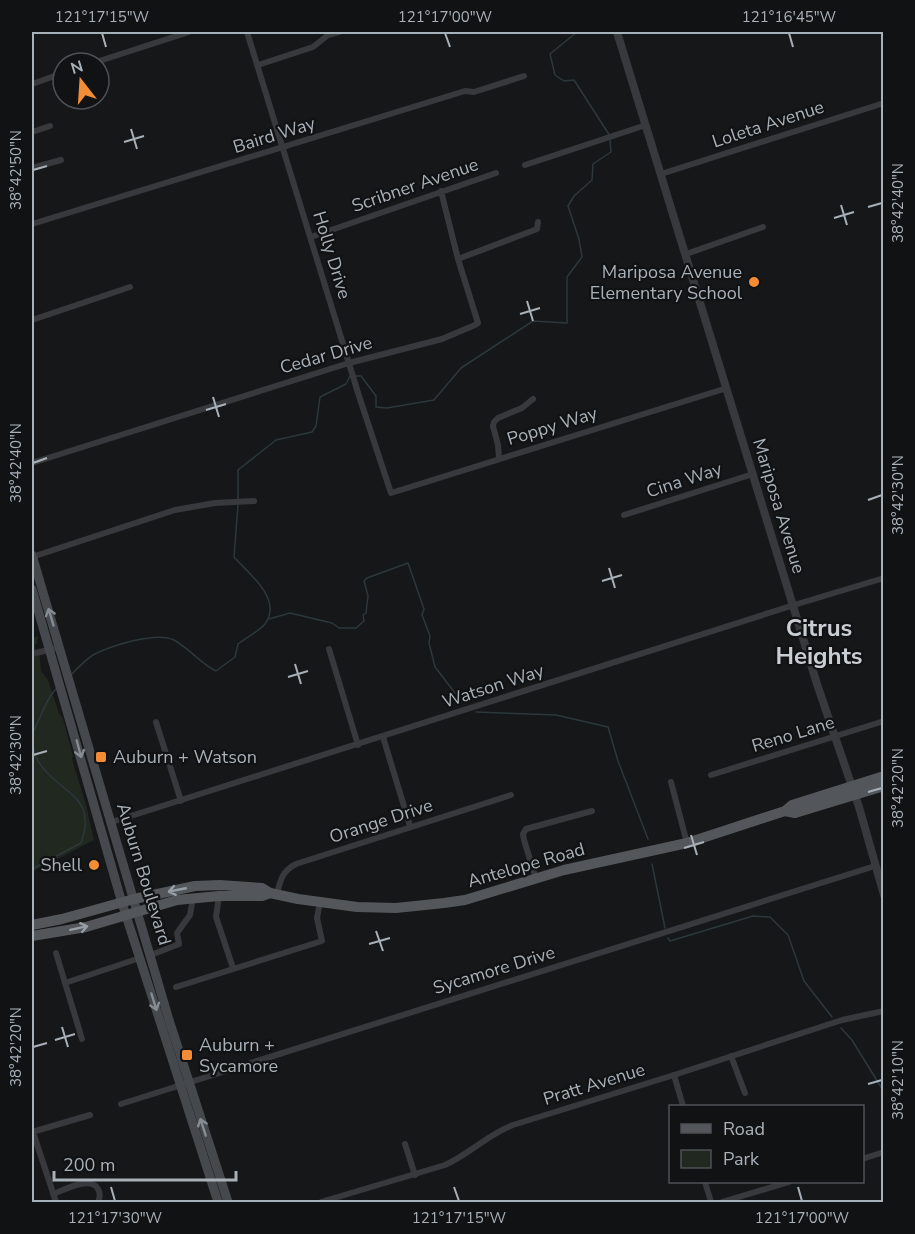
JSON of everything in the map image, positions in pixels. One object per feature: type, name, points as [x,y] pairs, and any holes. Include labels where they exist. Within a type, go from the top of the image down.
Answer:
[{"type":"main road","name":"Auburn Boulevard","points":[[32,556],[55,649],[59,682],[122,903],[184,1084],[228,1203]]},
{"type":"main road","name":"Auburn Boulevard","points":[[32,589],[71,685],[151,955],[218,1203]]},
{"type":"main road","name":"Antelope Road","points":[[32,925],[87,914],[134,899],[195,886],[262,888],[274,894],[377,908],[423,906],[465,900],[564,870],[687,843],[785,811],[795,813],[884,776]]},
{"type":"main road","name":"Antelope Road","points":[[853,790],[884,786]]},
{"type":"main road","name":"Antelope Road","points":[[32,936],[86,927],[137,910],[193,898],[274,894]]},
{"type":"street","points":[[111,57],[189,32]]},
{"type":"street","name":"Holly Drive","points":[[247,32],[355,385],[389,488]]},
{"type":"street","points":[[258,64],[313,47],[328,35],[339,32]]},
{"type":"street","name":"Mariposa Avenue","points":[[617,32],[884,895]]},
{"type":"street","name":"Baird Way","points":[[32,225],[465,91],[474,92],[524,76]]},
{"type":"street","points":[[32,84],[51,77]]},
{"type":"street","name":"Loleta Avenue","points":[[661,174],[884,103]]},
{"type":"street","points":[[525,165],[646,125]]},
{"type":"street","points":[[32,132],[50,126]]},
{"type":"street","points":[[32,166],[61,160]]},
{"type":"street","name":"Scribner Avenue","points":[[311,237],[496,173]]},
{"type":"street","points":[[441,191],[458,259],[537,229],[538,222]]},
{"type":"street","points":[[686,254],[764,227]]},
{"type":"street","name":"Cedar Drive","points":[[32,463],[349,363],[442,339],[478,324],[458,259]]},
{"type":"street","points":[[32,320],[129,287]]},
{"type":"street","name":"Poppy Way","points":[[389,488],[391,493],[406,489],[727,388]]},
{"type":"street","points":[[499,458],[494,422],[522,408],[532,399]]},
{"type":"street","name":"Cina Way","points":[[624,515],[753,474]]},
{"type":"street","points":[[32,556],[175,510],[254,501]]},
{"type":"street","name":"Watson Way","points":[[112,822],[884,578]]},
{"type":"street","points":[[328,648],[358,745]]},
{"type":"street","points":[[32,654],[55,649]]},
{"type":"street","name":"Reno Lane","points":[[711,775],[884,721]]},
{"type":"street","points":[[156,722],[181,801]]},
{"type":"street","points":[[383,737],[410,826]]},
{"type":"street","points":[[671,782],[687,843]]},
{"type":"street","name":"Orange Drive","points":[[274,894],[282,876],[290,867],[410,826],[511,795]]},
{"type":"street","points":[[536,879],[524,840],[523,834],[526,829],[592,811]]},
{"type":"street","name":"Sycamore Drive","points":[[121,1104],[875,866]]},
{"type":"street","points":[[219,896],[216,917],[233,968]]},
{"type":"street","points":[[151,955],[179,944],[177,933],[190,915],[193,898]]},
{"type":"street","points":[[176,987],[321,941],[317,918],[320,902]]},
{"type":"street","points":[[56,953],[82,1039]]},
{"type":"street","points":[[65,983],[140,958]]},
{"type":"street","name":"Pratt Avenue","points":[[321,1203],[457,1160],[487,1138],[508,1127],[842,1020],[884,1011]]},
{"type":"street","points":[[732,1056],[745,1093]]},
{"type":"street","points":[[674,1075],[682,1105]]},
{"type":"street","points":[[56,1203],[32,1132],[90,1114]]},
{"type":"street","points":[[405,1144],[415,1175]]},
{"type":"street","points":[[864,1158],[884,1152]]},
{"type":"street","points":[[53,1194],[88,1182],[98,1189],[100,1196],[98,1203]]},
{"type":"street","points":[[705,1183],[711,1203]]},
{"type":"street","points":[[722,1203],[772,1184]]},
{"type":"street","points":[[747,1195],[750,1203]]},
{"type":"green space","points":[[38,636],[34,646],[36,650],[39,648],[41,671],[48,680],[63,719],[94,840],[32,872],[32,638]]},
{"type":"waterway","points":[[577,32],[550,54],[555,75],[564,81],[574,80],[610,136]]},
{"type":"waterway","points":[[355,376],[361,376],[376,396],[376,407],[387,408],[434,400],[461,368],[533,321],[567,323],[567,277],[582,257],[579,239],[568,206],[574,196],[592,180],[593,164],[611,152],[610,140]]},
{"type":"waterway","points":[[238,500],[238,470],[276,440],[312,432],[316,426],[320,397],[346,384],[350,376]]},
{"type":"waterway","points":[[72,674],[93,655],[145,638],[174,640],[216,671],[235,657],[238,644],[265,624],[270,605],[262,588],[234,557],[238,505]]},
{"type":"waterway","points":[[269,619],[290,613],[332,623],[339,628],[356,628],[364,621],[363,615],[366,613],[368,596],[364,581],[408,563],[424,609],[422,615],[430,636],[429,643],[435,667],[462,702]]},
{"type":"waterway","points":[[32,734],[46,703],[57,688]]},
{"type":"waterway","points":[[476,712],[556,715],[608,727],[618,761],[648,839]]},
{"type":"waterway","points":[[32,742],[41,765],[76,799],[85,816],[81,843],[32,869]]},
{"type":"waterway","points":[[652,864],[665,928]]},
{"type":"waterway","points":[[668,938],[670,941],[753,916],[770,917],[788,935],[804,981],[832,1017]]},
{"type":"waterway","points":[[841,1028],[852,1040],[884,1092]]},
{"type":"place","name":"Mariposa Avenue Elementary School","points":[[754,282]]},
{"type":"place","name":"Auburn + Watson","points":[[101,757]]},
{"type":"place","name":"Shell","points":[[94,865]]},
{"type":"place","name":"Auburn + Sycamore","points":[[187,1055]]},
{"type":"district","name":"Citrus Heights","points":[[819,642]]}]
